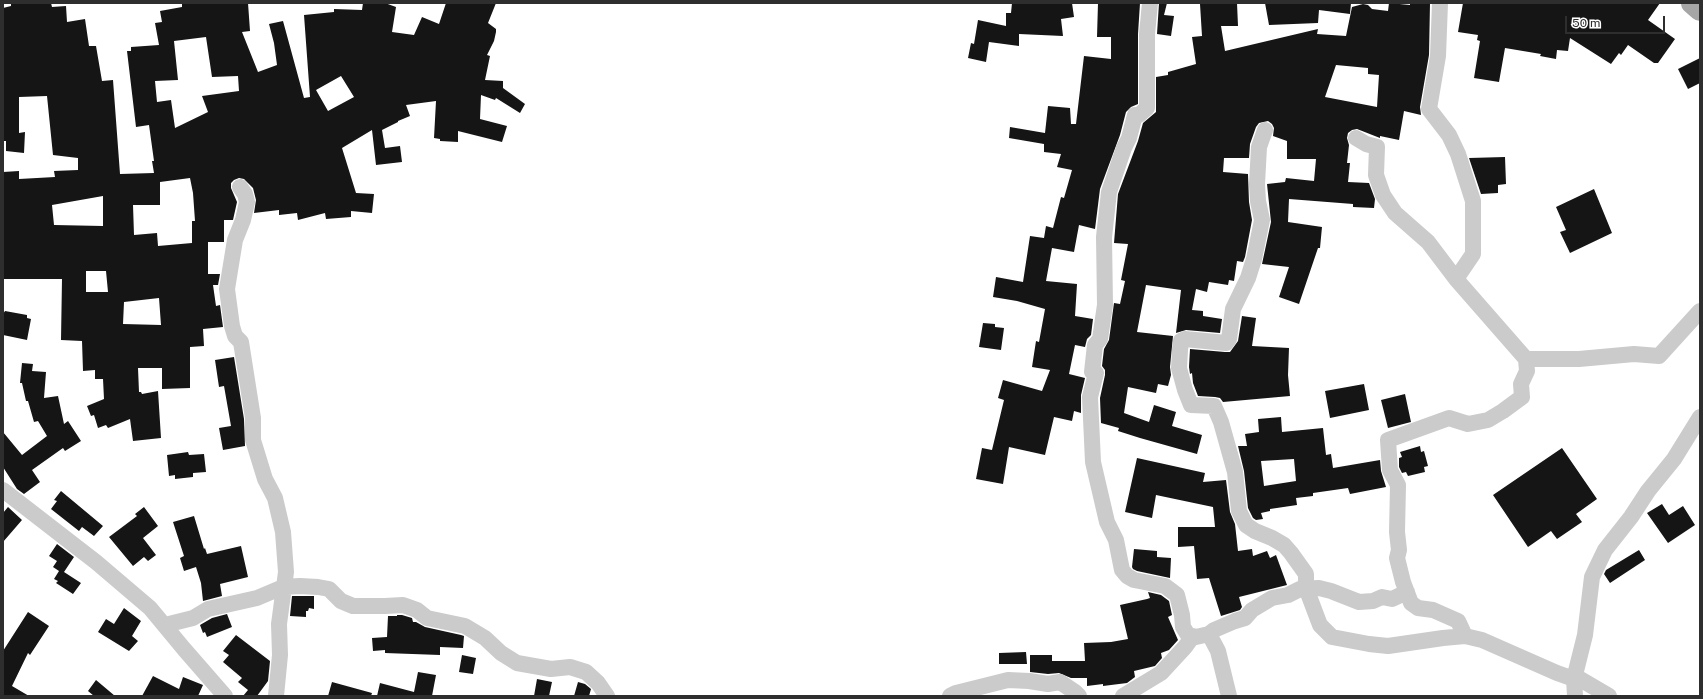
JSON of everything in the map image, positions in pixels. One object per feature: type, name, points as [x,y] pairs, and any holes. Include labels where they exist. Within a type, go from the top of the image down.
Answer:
[{"type":"main road","points":[[1692,3],[1700,10]]},
{"type":"street","points":[[1150,3],[1147,34],[1147,108],[1139,115],[1135,115],[1129,138],[1124,148],[1109,192],[1104,237],[1105,305],[1100,339],[1096,345],[1092,372],[1096,373],[1090,397],[1093,462],[1107,522],[1116,540],[1122,570],[1127,576],[1134,580],[1165,586],[1177,595],[1182,615],[1183,628],[1188,635],[1193,636],[1209,634],[1214,630],[1245,618],[1252,610],[1272,598],[1288,595],[1300,589],[1319,588],[1360,602],[1373,601],[1382,597],[1392,599],[1407,592]]},
{"type":"street","points":[[1440,3],[1438,56],[1430,109],[1448,135],[1458,154],[1473,201],[1473,254],[1456,279]]},
{"type":"street","points":[[1265,130],[1259,147],[1257,184],[1258,201],[1262,220],[1254,259],[1248,278],[1233,309],[1229,340],[1226,343],[1185,339],[1181,341],[1180,368],[1184,390],[1191,405],[1214,406],[1216,409],[1228,444],[1235,472],[1239,511],[1246,525],[1255,531],[1272,538],[1291,553],[1306,574],[1306,588],[1320,625],[1332,637],[1388,646],[1466,636],[1482,640],[1557,673],[1574,679],[1580,679],[1609,696]]},
{"type":"street","points":[[1356,138],[1366,144],[1377,147],[1376,175],[1383,195],[1395,213],[1428,242],[1456,279],[1526,359],[1527,372],[1521,384],[1522,397],[1488,420],[1468,424],[1449,418],[1388,440],[1390,470],[1398,485],[1397,532],[1399,550],[1397,558],[1403,582],[1411,603],[1418,608],[1433,610],[1458,621],[1466,636]]},
{"type":"street","points":[[240,187],[245,194],[247,202],[243,220],[235,240],[227,289],[232,326],[235,336],[241,342],[253,418],[254,440],[265,479],[275,498],[283,532],[286,572],[279,624],[280,655],[276,696]]},
{"type":"street","points":[[1526,359],[1579,359],[1634,354],[1659,356],[1700,311]]},
{"type":"street","points":[[1575,696],[1574,679],[1585,635],[1592,577],[1605,550],[1648,491],[1674,459],[1700,417]]},
{"type":"street","points":[[3,490],[96,562],[150,608],[225,696]]},
{"type":"street","points":[[165,626],[193,618],[208,609],[257,598],[283,587],[300,586],[329,589],[341,601],[353,606],[403,605],[417,610],[427,618],[465,626],[485,638],[501,653],[517,662],[551,670],[570,667],[586,672],[598,683],[607,696]]},
{"type":"street","points":[[1209,634],[1218,651],[1229,696]]},
{"type":"street","points":[[1123,696],[1161,673],[1193,636]]},
{"type":"street","points":[[950,696],[956,693],[1008,680],[1048,684],[1060,682],[1079,696]]},
{"type":"building","points":[[11,3],[51,3],[52,7],[66,6],[67,22],[85,19],[89,46],[96,46],[102,81],[113,80],[120,174],[154,173],[152,161],[154,161],[149,125],[136,127],[127,51],[131,51],[131,47],[159,45],[155,23],[162,22],[160,11],[182,7],[182,3],[248,3],[250,31],[242,32],[258,72],[277,65],[274,43],[269,24],[283,21],[304,98],[310,97],[304,15],[334,12],[334,9],[362,10],[363,3],[385,3],[396,7],[392,32],[414,35],[422,17],[439,24],[446,3],[496,3],[488,23],[496,29],[496,32],[494,41],[487,55],[490,56],[485,80],[503,81],[503,88],[525,104],[520,113],[496,98],[495,100],[481,95],[480,119],[507,126],[502,142],[458,131],[458,142],[440,141],[440,139],[434,138],[436,101],[406,105],[410,116],[382,130],[385,148],[400,146],[402,162],[376,165],[372,130],[342,148],[356,193],[374,194],[372,213],[351,211],[351,217],[326,219],[325,213],[298,220],[297,213],[279,215],[279,210],[254,213],[256,200],[253,188],[244,179],[239,178],[234,180],[231,183],[231,188],[237,202],[233,220],[224,220],[224,242],[208,242],[208,274],[220,274],[218,285],[213,285],[216,306],[220,305],[223,327],[203,329],[204,346],[190,347],[190,388],[162,389],[162,368],[138,368],[139,392],[142,394],[158,391],[161,438],[133,441],[130,419],[108,428],[106,425],[98,428],[94,415],[91,416],[87,406],[104,399],[103,379],[95,379],[95,370],[83,371],[82,341],[61,340],[62,279],[3,279],[3,172],[19,171],[19,179],[55,177],[54,171],[78,170],[78,158],[53,155],[47,96],[19,97],[19,133],[25,132],[24,153],[6,151],[6,141],[3,141],[3,8],[11,6]],"holes":[[[206,37],[212,77],[238,76],[239,91],[202,96],[208,112],[175,128],[171,100],[157,102],[155,81],[178,80],[174,41]],[[341,76],[354,97],[328,111],[316,90]],[[190,178],[193,193],[195,221],[192,221],[192,243],[158,246],[157,233],[134,235],[133,205],[160,205],[160,182]],[[103,196],[103,226],[54,225],[52,205]],[[86,271],[106,271],[108,292],[86,292]],[[159,298],[161,325],[123,324],[124,302]]]},
{"type":"building","points":[[1012,3],[1072,3],[1074,17],[1061,19],[1063,36],[1019,34],[1019,46],[989,42],[986,62],[968,58],[971,43],[974,44],[978,20],[1006,26],[1006,13],[1011,13]]},
{"type":"building","points":[[1098,3],[1140,3],[1138,34],[1138,104],[1131,107],[1126,112],[1120,135],[1100,189],[1095,229],[1079,225],[1074,252],[1052,248],[1046,281],[1077,284],[1075,316],[1093,319],[1091,335],[1087,339],[1085,347],[1075,345],[1069,374],[1085,378],[1081,395],[1081,413],[1074,411],[1072,421],[1054,417],[1045,455],[1009,447],[1003,484],[976,479],[982,448],[992,450],[1004,400],[998,398],[1003,380],[1042,391],[1050,370],[1032,367],[1036,341],[1039,342],[1045,309],[1017,301],[993,297],[996,277],[1023,282],[1030,236],[1044,238],[1046,226],[1053,228],[1061,197],[1064,198],[1072,170],[1057,167],[1061,154],[1044,152],[1044,144],[1009,138],[1010,127],[1045,133],[1048,106],[1070,108],[1071,124],[1076,124],[1084,56],[1111,59],[1111,37],[1097,37]]},
{"type":"building","points":[[1159,3],[1167,3],[1164,15],[1174,16],[1171,36],[1157,34]]},
{"type":"building","points":[[1237,3],[1238,26],[1221,26],[1225,51],[1318,29],[1317,34],[1346,36],[1352,7],[1363,4],[1368,5],[1372,9],[1388,11],[1389,3],[1410,5],[1410,3],[1430,3],[1429,55],[1420,107],[1421,115],[1404,111],[1399,140],[1380,136],[1380,138],[1357,129],[1348,133],[1347,138],[1349,145],[1347,163],[1350,163],[1348,182],[1369,183],[1375,199],[1374,208],[1353,207],[1353,204],[1289,199],[1288,222],[1322,227],[1320,248],[1318,248],[1299,304],[1279,297],[1289,267],[1262,264],[1271,222],[1267,184],[1285,182],[1286,178],[1314,181],[1316,159],[1287,159],[1287,141],[1273,136],[1274,128],[1268,121],[1259,123],[1256,127],[1250,144],[1249,158],[1224,158],[1223,172],[1248,174],[1249,202],[1252,220],[1245,257],[1243,262],[1237,261],[1234,281],[1229,280],[1228,285],[1209,282],[1207,292],[1196,289],[1192,310],[1203,311],[1203,316],[1222,319],[1220,333],[1186,330],[1176,333],[1181,290],[1146,285],[1137,332],[1173,336],[1170,367],[1171,375],[1168,386],[1158,384],[1156,393],[1128,387],[1124,413],[1149,422],[1154,405],[1176,412],[1172,426],[1202,435],[1197,454],[1118,431],[1119,428],[1101,423],[1100,398],[1105,375],[1105,370],[1102,366],[1104,349],[1109,340],[1114,303],[1120,304],[1125,281],[1121,280],[1128,244],[1114,243],[1118,194],[1138,141],[1143,123],[1156,112],[1156,77],[1168,75],[1168,72],[1196,64],[1192,37],[1202,36],[1200,4]],"holes":[[[1336,65],[1368,68],[1368,74],[1379,75],[1377,107],[1325,97]]]},
{"type":"building","points":[[1265,3],[1351,3],[1350,14],[1319,10],[1318,23],[1269,25]]},
{"type":"building","points":[[1463,3],[1660,3],[1648,20],[1675,39],[1658,63],[1654,63],[1628,45],[1621,55],[1619,53],[1611,64],[1570,38],[1568,51],[1557,50],[1556,59],[1540,56],[1541,54],[1505,48],[1499,82],[1474,78],[1480,41],[1477,40],[1478,35],[1458,32]]},
{"type":"building","points":[[1700,58],[1700,83],[1688,89],[1678,69]]},
{"type":"building","points":[[1505,157],[1506,184],[1498,185],[1498,193],[1481,194],[1469,158]]},
{"type":"building","points":[[1594,189],[1612,233],[1570,253],[1560,232],[1566,230],[1556,207]]},
{"type":"building","points":[[5,311],[27,315],[27,318],[31,319],[27,340],[3,335],[3,314]]},
{"type":"building","points":[[1242,316],[1256,318],[1252,346],[1289,348],[1288,375],[1290,396],[1223,402],[1220,398],[1198,396],[1193,383],[1192,373],[1190,374],[1190,349],[1230,352],[1238,341]]},
{"type":"building","points":[[983,323],[995,324],[995,327],[1004,328],[1001,350],[979,347]]},
{"type":"building","points":[[234,357],[244,419],[245,446],[223,450],[219,428],[231,426],[224,386],[219,387],[215,360]]},
{"type":"building","points":[[22,363],[33,364],[32,371],[46,372],[44,398],[58,396],[64,424],[68,421],[81,441],[65,451],[63,448],[32,470],[40,482],[24,494],[17,489],[3,467],[3,432],[22,455],[47,436],[38,421],[34,422],[28,401],[26,401],[22,383],[20,383]]},
{"type":"building","points":[[1364,384],[1369,410],[1330,418],[1325,391]]},
{"type":"building","points":[[1405,394],[1411,422],[1388,428],[1381,400]]},
{"type":"building","points":[[1281,417],[1282,432],[1323,428],[1326,455],[1331,454],[1333,468],[1380,460],[1381,471],[1386,487],[1350,494],[1348,488],[1313,493],[1313,496],[1296,498],[1297,505],[1270,509],[1270,511],[1261,513],[1263,519],[1256,520],[1253,518],[1248,508],[1244,471],[1238,446],[1247,446],[1245,434],[1259,432],[1258,419]],"holes":[[[1294,459],[1296,481],[1264,486],[1261,461]]]},
{"type":"building","points":[[1420,446],[1421,452],[1424,451],[1428,466],[1424,467],[1425,472],[1408,476],[1406,472],[1402,473],[1399,467],[1399,458],[1402,457],[1400,452]]},
{"type":"building","points":[[1562,448],[1597,499],[1576,514],[1582,522],[1557,539],[1551,531],[1528,547],[1493,495]]},
{"type":"building","points":[[188,452],[189,455],[204,454],[206,472],[193,473],[193,477],[175,479],[175,475],[169,476],[167,455]]},
{"type":"building","points":[[1137,458],[1205,473],[1203,482],[1226,480],[1230,512],[1235,524],[1238,551],[1252,549],[1253,556],[1267,551],[1270,558],[1276,555],[1287,585],[1239,597],[1242,607],[1240,610],[1221,616],[1209,578],[1197,579],[1194,546],[1178,547],[1178,527],[1215,527],[1213,507],[1156,495],[1152,518],[1125,512]]},
{"type":"building","points":[[61,491],[103,526],[94,536],[82,527],[79,531],[51,509],[57,501],[54,500]]},
{"type":"building","points":[[1662,504],[1669,515],[1683,506],[1695,525],[1668,543],[1647,513]]},
{"type":"building","points":[[8,507],[22,520],[3,542],[3,513]]},
{"type":"building","points":[[144,507],[158,526],[143,538],[156,555],[148,561],[144,557],[133,566],[109,537],[137,516],[135,514]]},
{"type":"building","points":[[194,516],[204,549],[205,548],[207,554],[241,546],[248,577],[220,584],[222,596],[203,601],[201,583],[196,567],[184,571],[180,558],[184,556],[173,522]]},
{"type":"building","points":[[57,544],[74,557],[64,572],[81,583],[73,594],[56,583],[58,581],[54,579],[59,571],[53,567],[57,561],[49,556]]},
{"type":"building","points":[[1134,549],[1157,551],[1157,557],[1171,558],[1170,578],[1133,569]]},
{"type":"building","points":[[1639,550],[1645,560],[1610,583],[1604,574],[1606,570]]},
{"type":"building","points":[[1148,592],[1161,595],[1169,601],[1172,615],[1168,617],[1178,640],[1169,650],[1161,653],[1162,658],[1155,666],[1134,671],[1135,677],[1127,683],[1103,686],[1103,684],[1087,686],[1087,678],[1071,678],[1059,673],[1048,674],[1030,672],[1030,655],[1052,655],[1052,661],[1085,661],[1084,643],[1111,642],[1128,639],[1120,605],[1150,598]]},
{"type":"building","points":[[292,596],[314,596],[314,609],[309,608],[308,611],[306,611],[306,617],[290,616]]},
{"type":"building","points":[[124,608],[141,621],[132,636],[138,641],[129,651],[98,632],[106,619],[114,624]]},
{"type":"building","points":[[28,612],[49,626],[30,655],[28,653],[12,686],[29,696],[3,696],[3,651]]},
{"type":"building","points":[[227,614],[232,627],[207,637],[205,632],[203,633],[200,625],[212,618]]},
{"type":"building","points":[[397,615],[412,618],[413,622],[425,627],[464,636],[463,648],[440,647],[440,655],[385,653],[385,650],[373,651],[372,638],[387,637],[388,616]]},
{"type":"building","points":[[236,635],[270,661],[268,681],[257,696],[243,696],[248,690],[238,682],[242,678],[223,662],[229,655],[223,651]]},
{"type":"building","points":[[1026,652],[1027,664],[999,664],[999,653]]},
{"type":"building","points":[[462,655],[476,658],[473,674],[459,672]]},
{"type":"building","points":[[418,672],[436,675],[432,696],[377,696],[380,683],[414,692]]},
{"type":"building","points":[[153,676],[179,689],[183,677],[203,685],[198,696],[142,696]]},
{"type":"building","points":[[537,679],[552,682],[549,696],[534,696]]},
{"type":"building","points":[[96,680],[115,696],[94,696],[88,691]]},
{"type":"building","points":[[332,682],[372,693],[371,696],[328,696]]},
{"type":"building","points":[[578,682],[585,684],[591,689],[589,696],[574,696]]}]
